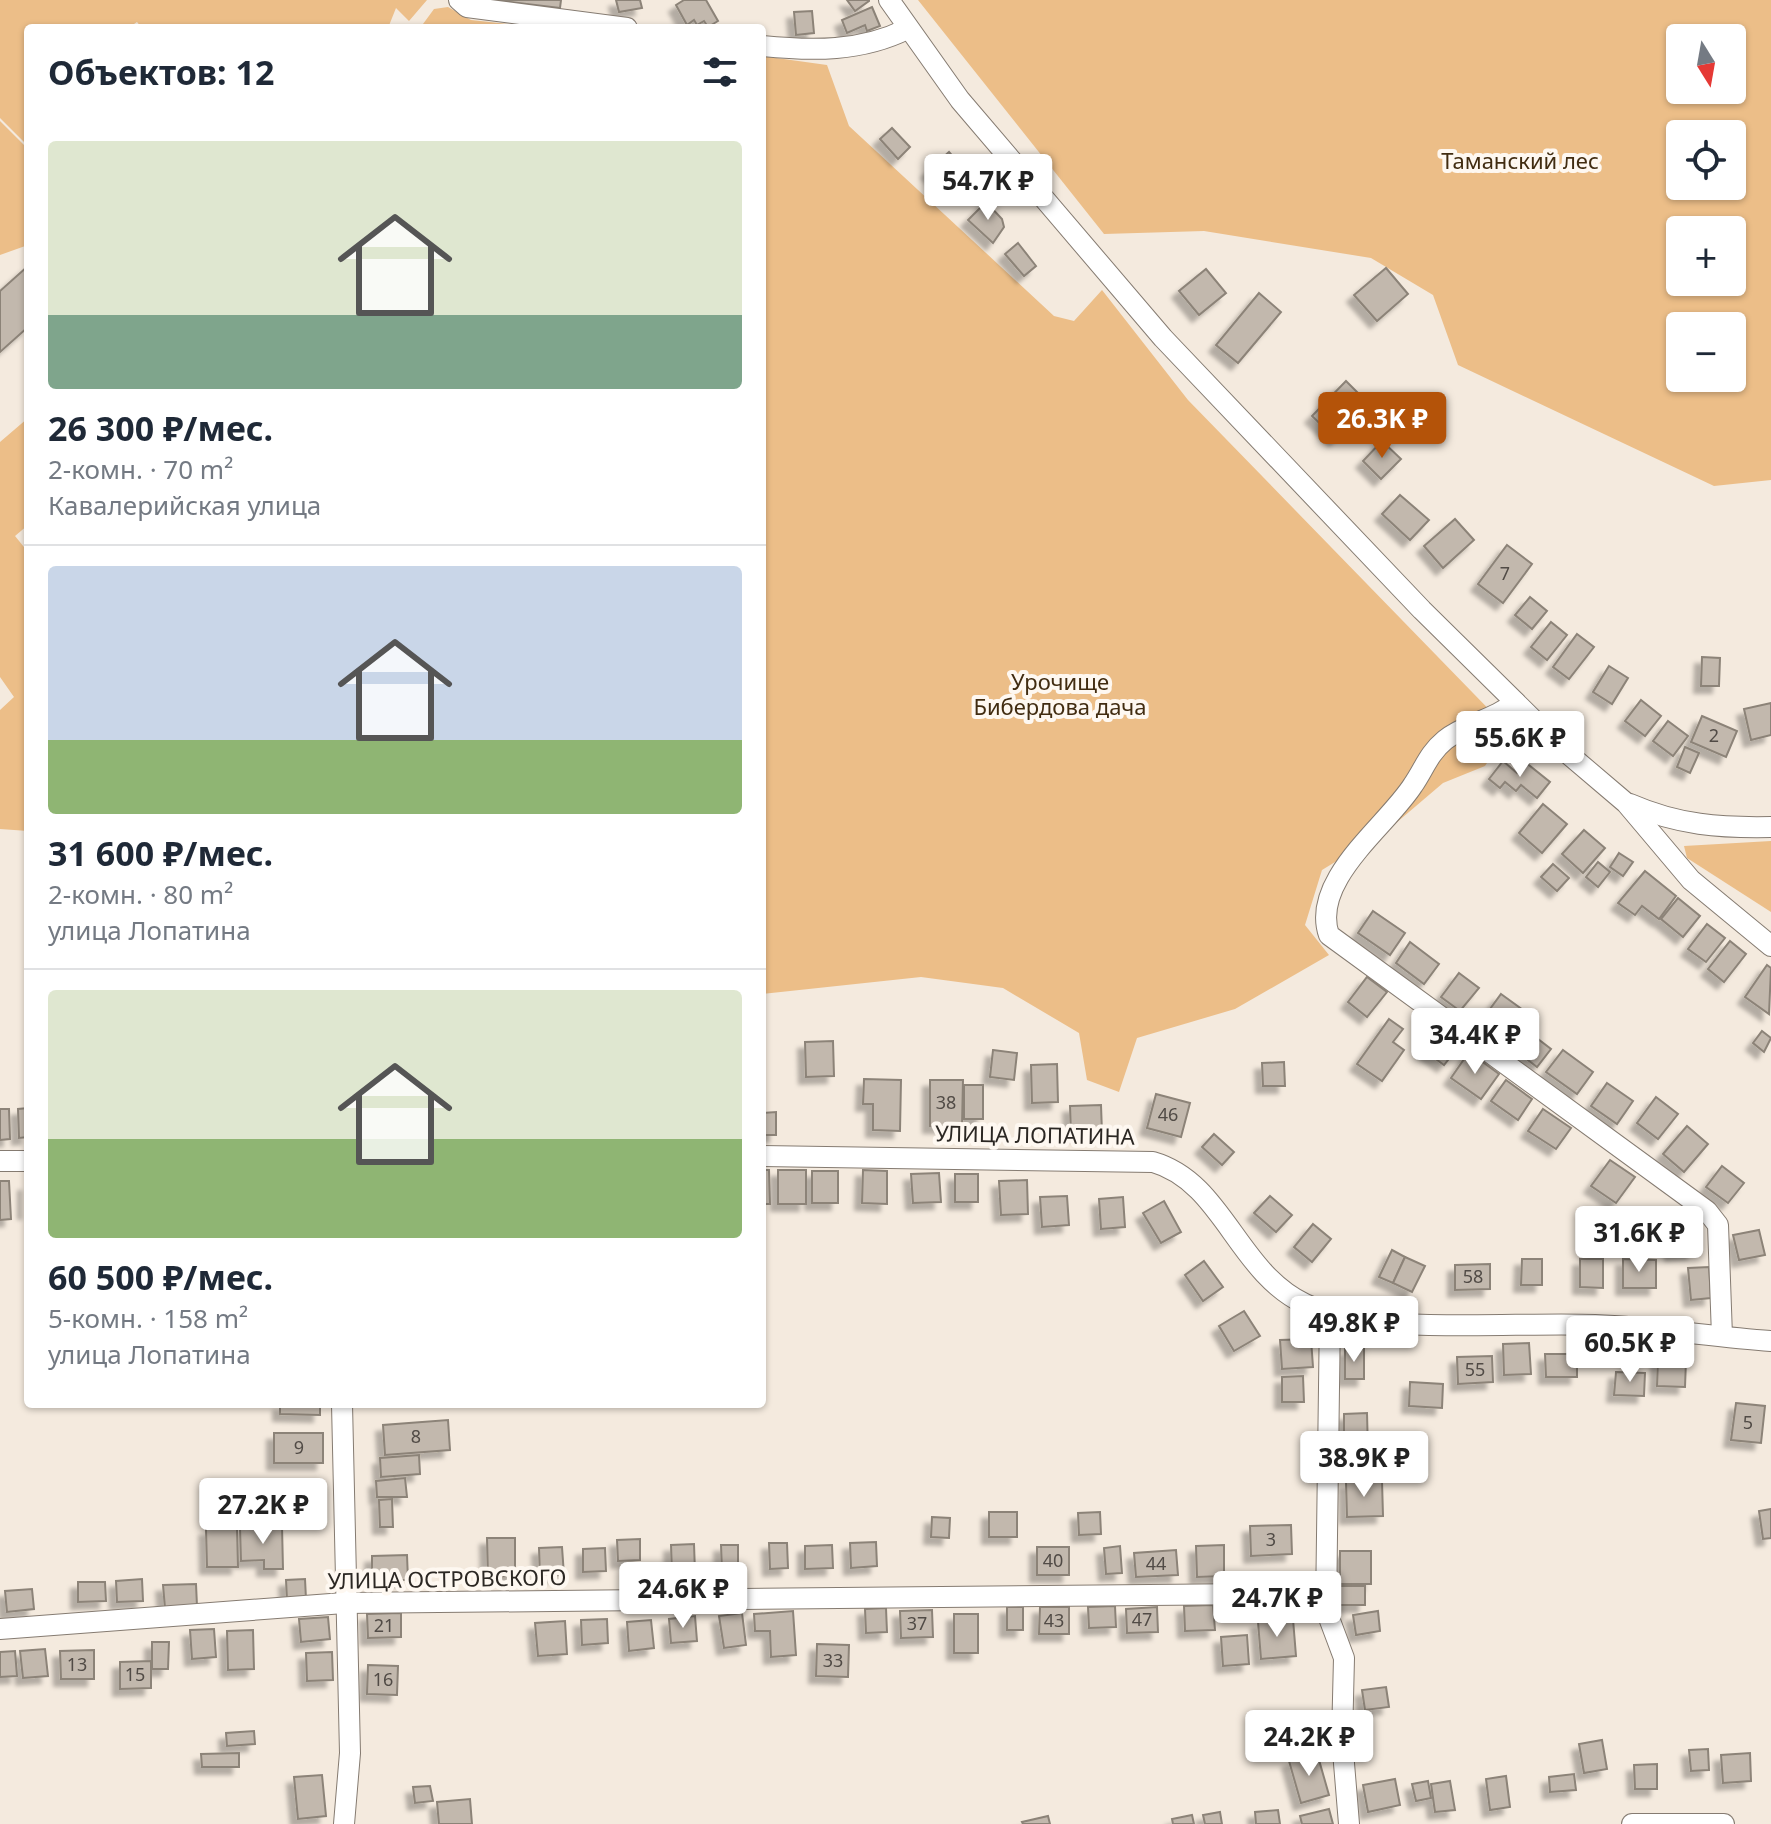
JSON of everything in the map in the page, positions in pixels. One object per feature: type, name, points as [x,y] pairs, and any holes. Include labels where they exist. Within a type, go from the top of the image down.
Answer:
[{"type":"street","points":[[459,0],[467,7],[597,24]]},
{"type":"street","points":[[889,0],[960,100],[1163,338],[1515,702],[1626,803],[1691,880],[1771,946]]},
{"type":"street","points":[[766,46],[832,50],[875,42],[907,29]]},
{"type":"street","points":[[1515,702],[1436,748],[1413,786],[1364,843],[1330,895],[1324,920],[1329,935],[1707,1211],[1718,1225],[1722,1336]]},
{"type":"street","points":[[1626,803],[1677,822],[1706,827],[1771,827]]},
{"type":"street","name":"УЛИЦА ЛОПАТИНА","points":[[766,1156],[1153,1162],[1189,1177],[1256,1268],[1274,1286],[1309,1306],[1330,1313],[1388,1322],[1592,1324],[1771,1341]]},
{"type":"street","points":[[0,1161],[24,1161]]},
{"type":"street","points":[[1330,1313],[1326,1610],[1344,1658],[1342,1739],[1349,1824]]},
{"type":"street","points":[[342,1408],[344,1603],[350,1753],[344,1824]]},
{"type":"street","name":"УЛИЦА ОСТРОВСКОГО","points":[[0,1629],[344,1603],[1255,1594],[1326,1610]]},
{"type":"street","points":[[1632,1824],[1724,1824]]},
{"type":"green space","points":[[0,0],[427,0],[409,21],[396,8],[390,24],[24,24],[24,142],[0,118]]},
{"type":"green space","name":"Таманский лес","points":[[918,0],[1771,0],[1771,480],[1714,486],[1458,365],[1433,295],[1371,258],[1204,231],[1104,234]]},
{"type":"green space","points":[[448,7],[471,20],[508,24],[423,24],[434,9]]},
{"type":"green space","name":"Урочище Бибердова дача","points":[[766,57],[827,65],[849,126],[1054,316],[1074,321],[1102,290],[1188,400],[1509,730],[1485,766],[1443,783],[1389,829],[1322,870],[1305,925],[1329,955],[1235,1009],[1137,1038],[1119,1092],[1087,1080],[1079,1033],[1003,988],[921,977],[766,994]]},
{"type":"green space","points":[[0,121],[24,145],[24,246],[0,255]]},
{"type":"green space","points":[[24,421],[24,528],[15,536],[24,547],[24,831],[0,829],[0,710],[14,697],[0,677],[0,442]]},
{"type":"green space","points":[[1771,841],[1771,912],[1687,858],[1684,846]]},
{"type":"building","points":[[494,0],[561,0],[560,8]]},
{"type":"building","points":[[616,0],[640,0],[642,8],[619,12]]},
{"type":"building","points":[[684,0],[706,0],[718,21],[696,24],[694,20],[686,24],[676,5]]},
{"type":"building","points":[[847,0],[869,0],[869,1],[855,11]]},
{"type":"building","points":[[872,7],[880,26],[867,31],[865,25],[847,33],[842,20]]},
{"type":"building","points":[[812,11],[814,33],[796,35],[794,12]]},
{"type":"building","points":[[892,128],[910,147],[898,159],[880,139]]},
{"type":"building","points":[[949,152],[965,171],[944,189],[928,171]]},
{"type":"building","points":[[986,202],[1002,219],[1004,227],[993,243],[968,220]]},
{"type":"building","points":[[1018,243],[1036,266],[1024,276],[1005,254]]},
{"type":"building","points":[[1386,268],[1408,294],[1377,321],[1354,295]]},
{"type":"building","points":[[1206,269],[1226,293],[1199,315],[1179,291]]},
{"type":"building","points":[[24,270],[24,331],[0,352],[0,291]]},
{"type":"building","points":[[1259,293],[1281,312],[1238,363],[1216,345]]},
{"type":"building","points":[[1346,381],[1370,405],[1336,439],[1312,416]]},
{"type":"building","points":[[1382,441],[1401,459],[1381,479],[1363,461]]},
{"type":"building","points":[[1400,495],[1429,520],[1410,540],[1382,514]]},
{"type":"building","points":[[1455,519],[1474,540],[1443,568],[1424,546]]},
{"type":"building","points":[[1507,545],[1532,564],[1503,603],[1478,584]]},
{"type":"building","points":[[1530,597],[1547,611],[1532,629],[1515,615]]},
{"type":"building","points":[[1551,622],[1567,635],[1547,660],[1531,647]]},
{"type":"building","points":[[1577,634],[1594,647],[1569,679],[1553,667]]},
{"type":"building","points":[[1702,657],[1720,658],[1719,686],[1701,686]]},
{"type":"building","points":[[1609,666],[1628,678],[1612,704],[1593,692]]},
{"type":"building","points":[[1641,700],[1661,716],[1645,736],[1625,721]]},
{"type":"building","points":[[1771,703],[1771,735],[1751,740],[1744,709]]},
{"type":"building","points":[[1702,716],[1737,731],[1726,757],[1691,742]]},
{"type":"building","points":[[1668,721],[1688,736],[1673,756],[1653,741]]},
{"type":"building","points":[[1685,747],[1699,753],[1690,773],[1677,767]]},
{"type":"building","points":[[1503,761],[1517,773],[1525,762],[1550,782],[1537,798],[1521,785],[1516,791],[1505,782],[1500,788],[1489,779]]},
{"type":"building","points":[[1543,804],[1567,824],[1542,853],[1519,833]]},
{"type":"building","points":[[1584,830],[1605,848],[1583,873],[1562,854]]},
{"type":"building","points":[[1619,853],[1633,862],[1623,876],[1610,867]]},
{"type":"building","points":[[1598,862],[1610,872],[1598,887],[1586,877]]},
{"type":"building","points":[[1553,864],[1569,878],[1557,891],[1541,877]]},
{"type":"building","points":[[1645,871],[1676,896],[1659,919],[1642,906],[1635,915],[1618,903]]},
{"type":"building","points":[[1678,898],[1700,916],[1683,937],[1661,919]]},
{"type":"building","points":[[1373,911],[1405,933],[1390,955],[1358,933]]},
{"type":"building","points":[[1707,924],[1725,938],[1706,962],[1688,949]]},
{"type":"building","points":[[1730,941],[1746,954],[1724,982],[1708,969]]},
{"type":"building","points":[[1410,942],[1439,964],[1424,984],[1396,963]]},
{"type":"building","points":[[1767,965],[1771,968],[1769,1014],[1745,997]]},
{"type":"building","points":[[1459,973],[1479,988],[1460,1011],[1441,997]]},
{"type":"building","points":[[1367,977],[1387,992],[1367,1017],[1348,1002]]},
{"type":"building","points":[[1501,994],[1523,1010],[1500,1040],[1479,1024]]},
{"type":"building","points":[[1389,1019],[1403,1029],[1393,1042],[1404,1050],[1382,1081],[1357,1064]]},
{"type":"building","points":[[1521,1026],[1551,1049],[1537,1067],[1507,1044]]},
{"type":"building","points":[[1440,1031],[1459,1046],[1444,1065],[1424,1050]]},
{"type":"building","points":[[1762,1031],[1771,1038],[1764,1052],[1753,1043]]},
{"type":"building","points":[[833,1041],[834,1076],[806,1077],[805,1042]]},
{"type":"building","points":[[993,1050],[1017,1053],[1014,1080],[990,1077]]},
{"type":"building","points":[[1563,1050],[1593,1072],[1577,1094],[1546,1072]]},
{"type":"building","points":[[1469,1052],[1499,1074],[1481,1099],[1451,1078]]},
{"type":"building","points":[[1284,1062],[1285,1086],[1263,1086],[1262,1063]]},
{"type":"building","points":[[1057,1064],[1058,1102],[1032,1103],[1031,1065]]},
{"type":"building","points":[[864,1079],[901,1080],[900,1131],[873,1130],[873,1104],[863,1104]]},
{"type":"building","points":[[930,1080],[963,1080],[962,1126],[930,1126]]},
{"type":"building","points":[[1506,1080],[1532,1099],[1518,1120],[1491,1101]]},
{"type":"building","points":[[1607,1083],[1633,1101],[1617,1124],[1591,1106]]},
{"type":"building","points":[[964,1085],[983,1085],[983,1119],[964,1119]]},
{"type":"building","points":[[1156,1094],[1190,1103],[1181,1137],[1147,1128]]},
{"type":"building","points":[[1656,1097],[1678,1114],[1658,1139],[1637,1123]]},
{"type":"building","points":[[1101,1105],[1102,1133],[1071,1134],[1070,1106]]},
{"type":"building","points":[[24,1108],[24,1137],[19,1138],[18,1109]]},
{"type":"building","points":[[0,1109],[9,1109],[10,1139],[0,1140]]},
{"type":"building","points":[[1543,1109],[1571,1128],[1556,1149],[1528,1131]]},
{"type":"building","points":[[776,1112],[776,1135],[766,1135],[766,1113]]},
{"type":"building","points":[[1687,1126],[1708,1144],[1684,1172],[1663,1154]]},
{"type":"building","points":[[1214,1134],[1234,1152],[1222,1165],[1202,1147]]},
{"type":"building","points":[[1610,1160],[1635,1177],[1616,1203],[1591,1186]]},
{"type":"building","points":[[1722,1166],[1744,1183],[1728,1203],[1706,1187]]},
{"type":"building","points":[[766,1170],[769,1170],[770,1204],[766,1204]]},
{"type":"building","points":[[778,1170],[806,1170],[806,1204],[778,1204]]},
{"type":"building","points":[[863,1170],[887,1171],[887,1204],[862,1203]]},
{"type":"building","points":[[812,1171],[838,1171],[838,1203],[812,1203]]},
{"type":"building","points":[[939,1173],[941,1202],[913,1203],[911,1174]]},
{"type":"building","points":[[955,1174],[978,1174],[978,1202],[955,1202]]},
{"type":"building","points":[[1027,1180],[1028,1214],[1001,1215],[999,1181]]},
{"type":"building","points":[[0,1181],[9,1181],[11,1219],[0,1220]]},
{"type":"building","points":[[1067,1196],[1069,1225],[1042,1227],[1040,1197]]},
{"type":"building","points":[[1270,1196],[1292,1215],[1276,1232],[1254,1213]]},
{"type":"building","points":[[1123,1197],[1125,1227],[1101,1229],[1099,1199]]},
{"type":"building","points":[[1164,1201],[1181,1232],[1161,1243],[1143,1213]]},
{"type":"building","points":[[1313,1224],[1331,1239],[1312,1262],[1294,1247]]},
{"type":"building","points":[[1692,1230],[1694,1252],[1672,1254],[1669,1233]]},
{"type":"building","points":[[1759,1230],[1765,1255],[1739,1260],[1733,1235]]},
{"type":"building","points":[[1392,1250],[1405,1257],[1393,1283],[1379,1277]]},
{"type":"building","points":[[1405,1257],[1425,1266],[1412,1292],[1393,1283]]},
{"type":"building","points":[[1522,1259],[1542,1259],[1542,1285],[1521,1285]]},
{"type":"building","points":[[1580,1259],[1603,1259],[1603,1288],[1580,1287]]},
{"type":"building","points":[[1623,1259],[1656,1260],[1656,1288],[1623,1288]]},
{"type":"building","points":[[1204,1261],[1223,1287],[1203,1301],[1185,1275]]},
{"type":"building","points":[[1490,1264],[1490,1289],[1455,1290],[1455,1265]]},
{"type":"building","points":[[1709,1267],[1711,1298],[1691,1300],[1688,1268]]},
{"type":"building","points":[[1244,1311],[1260,1336],[1234,1351],[1219,1326]]},
{"type":"building","points":[[1311,1339],[1313,1367],[1282,1369],[1280,1340]]},
{"type":"building","points":[[1529,1343],[1531,1374],[1504,1375],[1503,1344]]},
{"type":"building","points":[[1345,1349],[1364,1349],[1364,1379],[1345,1379]]},
{"type":"building","points":[[1545,1354],[1577,1354],[1577,1377],[1546,1377]]},
{"type":"building","points":[[1492,1356],[1493,1382],[1458,1384],[1457,1357]]},
{"type":"building","points":[[1658,1359],[1686,1360],[1685,1387],[1657,1386]]},
{"type":"building","points":[[1616,1372],[1645,1373],[1644,1396],[1614,1395]]},
{"type":"building","points":[[1303,1376],[1304,1402],[1282,1402],[1282,1377]]},
{"type":"building","points":[[1410,1382],[1443,1384],[1442,1408],[1409,1406]]},
{"type":"building","points":[[1736,1403],[1765,1406],[1761,1443],[1731,1440]]},
{"type":"building","points":[[280,1408],[320,1408],[320,1415],[280,1414]]},
{"type":"building","points":[[1367,1413],[1368,1451],[1344,1451],[1344,1414]]},
{"type":"building","points":[[448,1420],[450,1450],[385,1455],[383,1425]]},
{"type":"building","points":[[274,1433],[323,1433],[323,1463],[274,1463]]},
{"type":"building","points":[[419,1455],[420,1474],[381,1477],[380,1458]]},
{"type":"building","points":[[405,1478],[407,1497],[377,1497],[376,1481]]},
{"type":"building","points":[[1382,1481],[1383,1516],[1347,1517],[1346,1482]]},
{"type":"building","points":[[271,1485],[272,1509],[239,1511],[238,1486]]},
{"type":"building","points":[[293,1486],[322,1486],[323,1509],[294,1510]]},
{"type":"building","points":[[392,1499],[393,1527],[380,1527],[379,1500]]},
{"type":"building","points":[[1771,1509],[1771,1538],[1763,1539],[1759,1511]]},
{"type":"building","points":[[989,1512],[1017,1512],[1017,1537],[989,1537]]},
{"type":"building","points":[[1100,1512],[1101,1534],[1079,1535],[1078,1513]]},
{"type":"building","points":[[932,1517],[950,1518],[949,1538],[931,1537]]},
{"type":"building","points":[[1291,1525],[1292,1554],[1251,1556],[1250,1526]]},
{"type":"building","points":[[282,1526],[283,1569],[264,1569],[264,1560],[241,1561],[240,1528]]},
{"type":"building","points":[[237,1528],[238,1567],[207,1567],[206,1529]]},
{"type":"building","points":[[487,1538],[515,1538],[515,1576],[488,1577]]},
{"type":"building","points":[[640,1539],[640,1560],[618,1561],[617,1540]]},
{"type":"building","points":[[876,1542],[877,1566],[851,1568],[850,1543]]},
{"type":"building","points":[[769,1543],[787,1543],[788,1568],[770,1569]]},
{"type":"building","points":[[694,1544],[695,1572],[672,1573],[671,1545]]},
{"type":"building","points":[[721,1545],[738,1545],[738,1571],[722,1571]]},
{"type":"building","points":[[832,1545],[833,1568],[805,1569],[805,1546]]},
{"type":"building","points":[[1224,1545],[1224,1576],[1197,1577],[1196,1546]]},
{"type":"building","points":[[1120,1546],[1122,1573],[1106,1574],[1104,1548]]},
{"type":"building","points":[[562,1547],[564,1575],[540,1576],[539,1548]]},
{"type":"building","points":[[1037,1547],[1069,1547],[1069,1575],[1037,1575]]},
{"type":"building","points":[[605,1548],[606,1571],[583,1572],[583,1549]]},
{"type":"building","points":[[1176,1550],[1178,1575],[1136,1577],[1134,1553]]},
{"type":"building","points":[[1340,1551],[1371,1551],[1371,1584],[1340,1584]]},
{"type":"building","points":[[407,1555],[408,1580],[372,1580],[372,1556]]},
{"type":"building","points":[[142,1579],[143,1601],[117,1602],[116,1581]]},
{"type":"building","points":[[305,1579],[306,1599],[287,1600],[286,1580]]},
{"type":"building","points":[[78,1582],[105,1582],[106,1601],[78,1602]]},
{"type":"building","points":[[196,1584],[197,1606],[165,1608],[163,1585]]},
{"type":"building","points":[[1339,1586],[1365,1586],[1365,1605],[1339,1605]]},
{"type":"building","points":[[32,1589],[34,1609],[7,1612],[5,1591]]},
{"type":"building","points":[[1213,1605],[1215,1630],[1185,1631],[1184,1606]]},
{"type":"building","points":[[1115,1606],[1116,1627],[1089,1628],[1088,1607]]},
{"type":"building","points":[[1007,1607],[1023,1607],[1023,1630],[1007,1630]]},
{"type":"building","points":[[1040,1607],[1069,1607],[1069,1634],[1039,1634]]},
{"type":"building","points":[[1157,1607],[1158,1632],[1127,1633],[1126,1609]]},
{"type":"building","points":[[886,1608],[887,1632],[866,1633],[865,1609]]},
{"type":"building","points":[[932,1610],[933,1637],[901,1638],[900,1611]]},
{"type":"building","points":[[793,1611],[796,1655],[771,1657],[770,1631],[755,1631],[754,1614]]},
{"type":"building","points":[[1378,1611],[1380,1631],[1356,1635],[1353,1615]]},
{"type":"building","points":[[401,1613],[401,1637],[368,1638],[367,1614]]},
{"type":"building","points":[[742,1613],[746,1645],[724,1648],[719,1616]]},
{"type":"building","points":[[954,1614],[978,1614],[978,1653],[954,1653]]},
{"type":"building","points":[[695,1616],[697,1641],[671,1643],[669,1619]]},
{"type":"building","points":[[328,1617],[330,1639],[301,1642],[299,1619]]},
{"type":"building","points":[[607,1619],[608,1643],[582,1645],[581,1620]]},
{"type":"building","points":[[1293,1619],[1296,1656],[1261,1659],[1258,1622]]},
{"type":"building","points":[[651,1620],[654,1648],[629,1651],[627,1622]]},
{"type":"building","points":[[565,1621],[567,1654],[538,1656],[535,1623]]},
{"type":"building","points":[[214,1629],[216,1657],[192,1659],[190,1630]]},
{"type":"building","points":[[253,1630],[254,1669],[228,1670],[227,1631]]},
{"type":"building","points":[[1247,1635],[1249,1664],[1223,1666],[1221,1637]]},
{"type":"building","points":[[152,1642],[169,1642],[168,1669],[152,1669]]},
{"type":"building","points":[[817,1644],[849,1645],[848,1677],[816,1676]]},
{"type":"building","points":[[45,1649],[48,1676],[23,1678],[20,1651]]},
{"type":"building","points":[[94,1650],[94,1679],[61,1679],[60,1651]]},
{"type":"building","points":[[15,1651],[17,1676],[0,1677],[0,1652]]},
{"type":"building","points":[[332,1652],[333,1680],[307,1681],[306,1653]]},
{"type":"building","points":[[151,1661],[151,1688],[120,1689],[120,1662]]},
{"type":"building","points":[[368,1665],[398,1666],[397,1695],[367,1694]]},
{"type":"building","points":[[1386,1687],[1389,1707],[1365,1710],[1362,1690]]},
{"type":"building","points":[[254,1731],[255,1744],[227,1746],[226,1733]]},
{"type":"building","points":[[1602,1740],[1607,1769],[1584,1773],[1579,1744]]},
{"type":"building","points":[[1708,1749],[1709,1770],[1691,1771],[1689,1750]]},
{"type":"building","points":[[239,1753],[239,1767],[202,1767],[201,1754]]},
{"type":"building","points":[[1317,1753],[1329,1795],[1301,1803],[1289,1761]]},
{"type":"building","points":[[1750,1753],[1751,1781],[1723,1783],[1721,1755]]},
{"type":"building","points":[[1657,1764],[1657,1789],[1635,1789],[1634,1765]]},
{"type":"building","points":[[1574,1774],[1576,1790],[1550,1792],[1549,1777]]},
{"type":"building","points":[[322,1775],[326,1816],[298,1819],[294,1777]]},
{"type":"building","points":[[1506,1776],[1510,1807],[1490,1810],[1486,1779]]},
{"type":"building","points":[[1395,1779],[1400,1805],[1368,1812],[1363,1785]]},
{"type":"building","points":[[1428,1781],[1431,1798],[1416,1801],[1412,1784]]},
{"type":"building","points":[[1450,1781],[1455,1810],[1435,1812],[1431,1784]]},
{"type":"building","points":[[430,1786],[433,1801],[415,1803],[413,1787]]},
{"type":"building","points":[[470,1799],[472,1824],[439,1824],[437,1802]]},
{"type":"building","points":[[1329,1809],[1333,1824],[1302,1824],[1300,1816]]},
{"type":"building","points":[[1278,1810],[1280,1824],[1256,1824],[1255,1812]]},
{"type":"building","points":[[1220,1812],[1222,1824],[1205,1824],[1203,1815]]},
{"type":"building","points":[[1192,1815],[1194,1824],[1173,1824],[1172,1819]]},
{"type":"building","points":[[1048,1816],[1050,1824],[1022,1822]]}]
